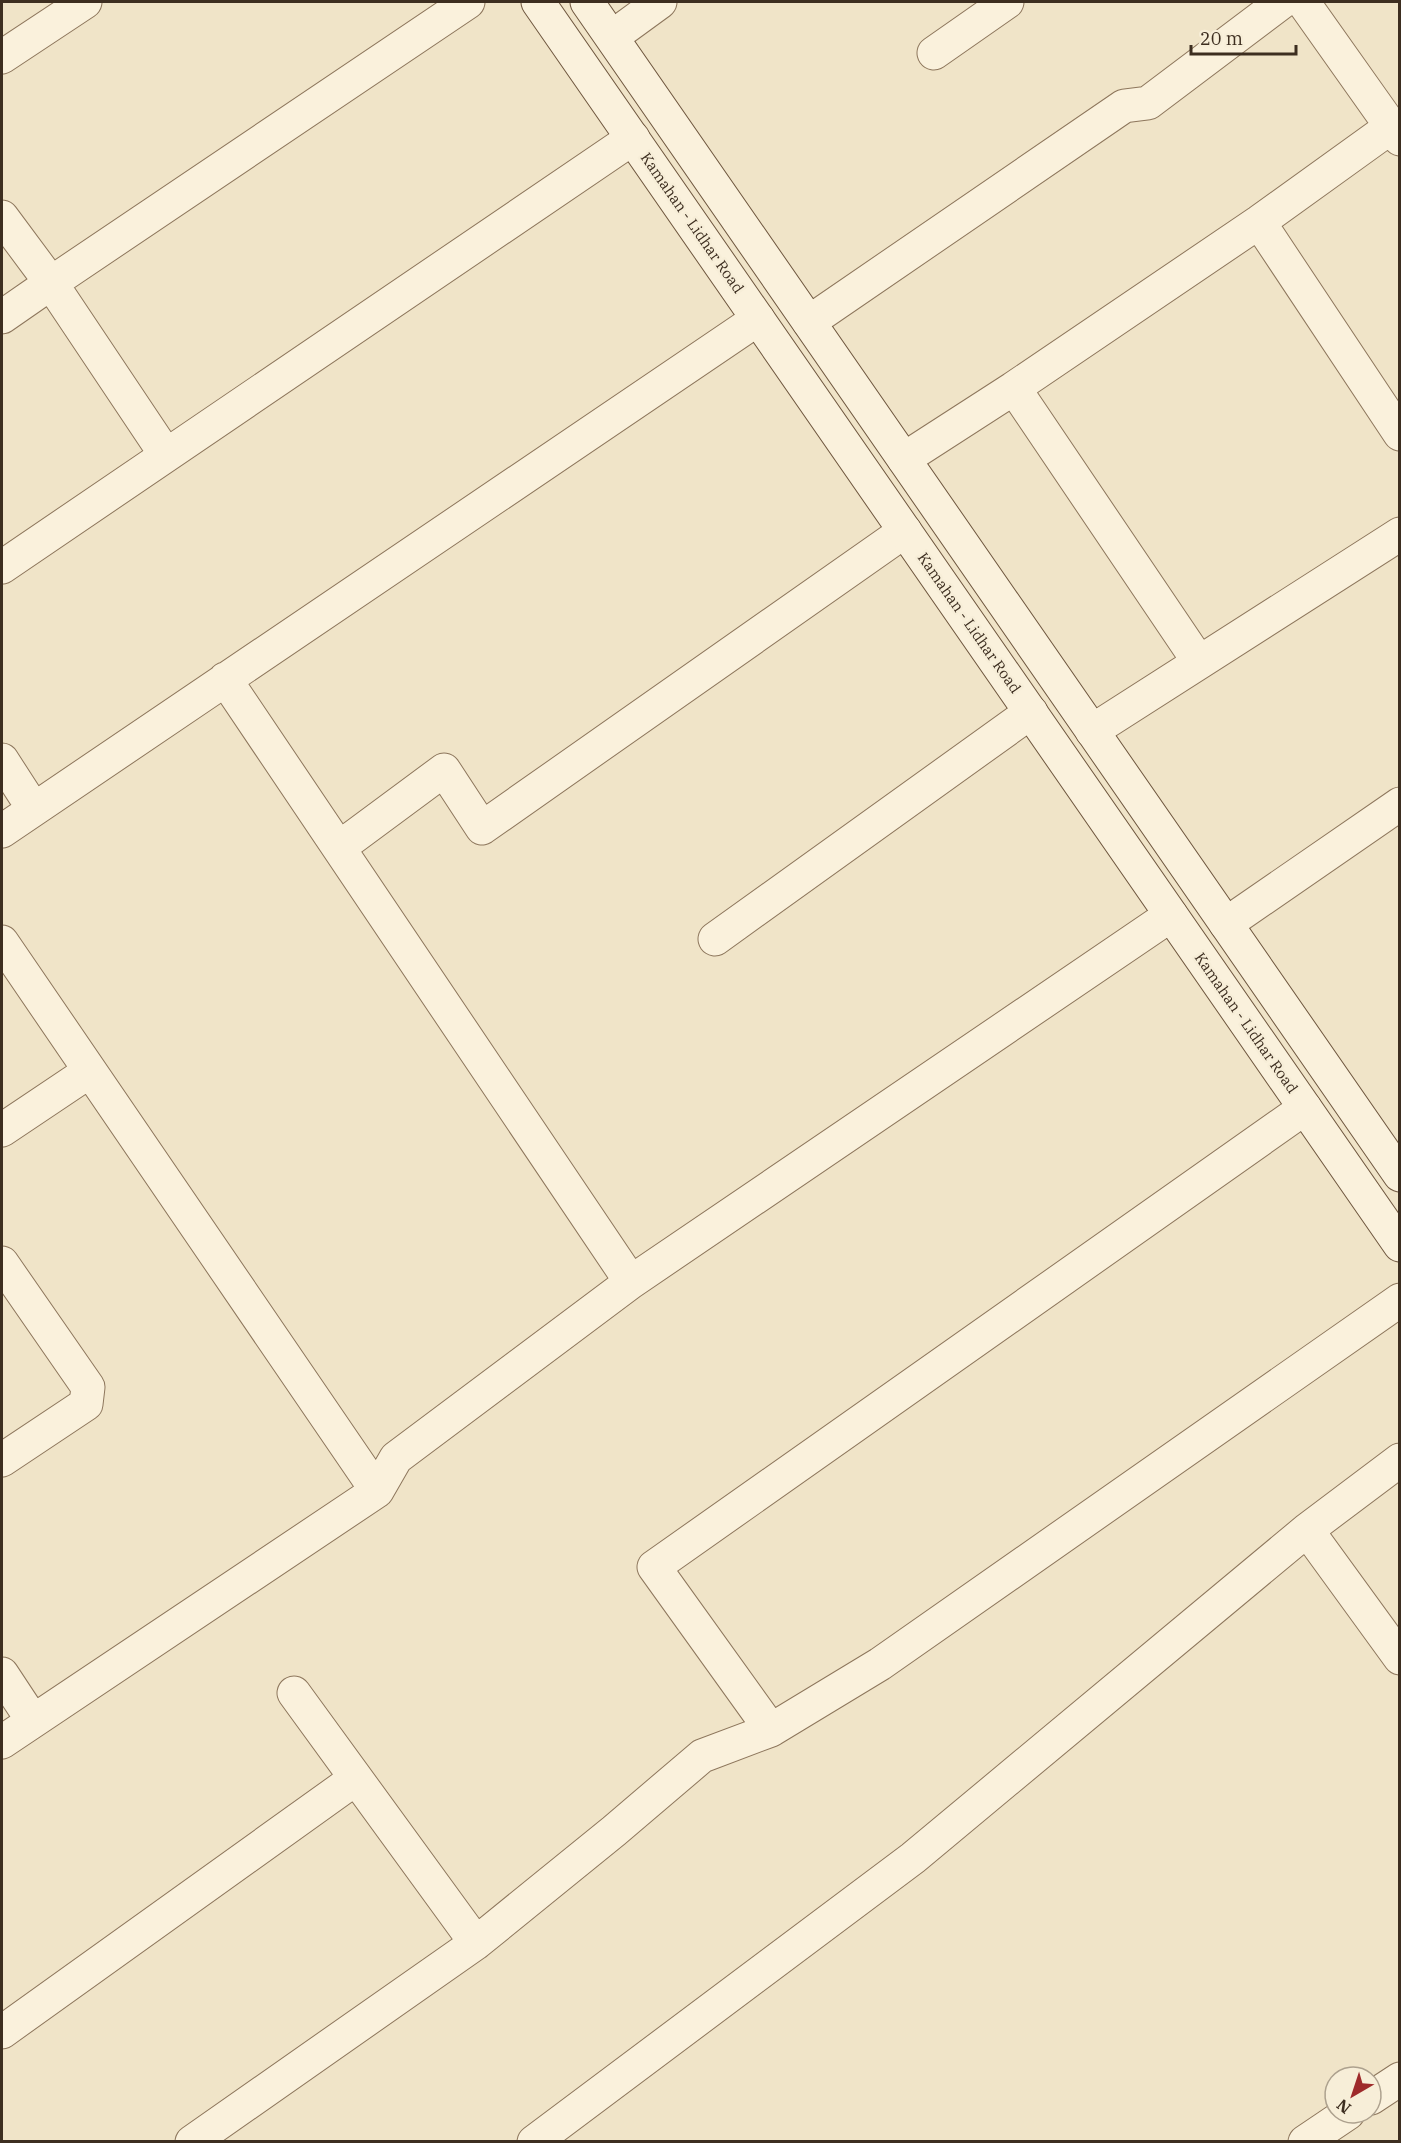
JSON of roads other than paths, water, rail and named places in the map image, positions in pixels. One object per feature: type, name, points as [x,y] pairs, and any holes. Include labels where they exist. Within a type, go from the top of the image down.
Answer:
[{"type":"street","points":[[2,57],[85,2]]},
{"type":"street","points":[[2,317],[468,2]]},
{"type":"street","name":"Kamahan - Lidhar Road","points":[[538,2],[1400,1245]]},
{"type":"street","points":[[587,2],[1400,1175]]},
{"type":"street","points":[[612,37],[660,2]]},
{"type":"street","points":[[934,53],[1007,2]]},
{"type":"street","points":[[809,322],[1124,106],[1148,103],[1282,2]]},
{"type":"street","points":[[904,459],[1395,133],[1303,2]]},
{"type":"street","points":[[2,567],[633,138]]},
{"type":"street","points":[[2,217],[51,283],[166,455]]},
{"type":"street","points":[[1259,222],[1400,434]]},
{"type":"street","points":[[2,831],[758,319]]},
{"type":"street","points":[[1014,388],[1199,662]]},
{"type":"street","points":[[340,847],[444,770],[482,828],[905,531]]},
{"type":"street","points":[[1092,731],[1400,534]]},
{"type":"street","points":[[225,679],[631,1282]]},
{"type":"street","points":[[715,939],[1031,712]]},
{"type":"street","points":[[2,760],[33,808]]},
{"type":"street","points":[[1226,924],[1400,804]]},
{"type":"street","points":[[2,1742],[377,1491],[396,1458],[631,1282],[1171,915]]},
{"type":"street","points":[[2,942],[377,1491]]},
{"type":"street","points":[[2,1130],[90,1071]]},
{"type":"street","points":[[771,1730],[654,1568],[1305,1108]]},
{"type":"street","points":[[2,1263],[88,1387],[86,1404],[4,1453]]},
{"type":"street","points":[[192,2142],[476,1943],[702,1756],[771,1730],[890,1657],[1400,1299]]},
{"type":"street","points":[[534,2142],[913,1858],[1307,1530],[1400,1460]]},
{"type":"street","points":[[1307,1530],[1400,1658]]},
{"type":"street","points":[[2,1674],[33,1721]]},
{"type":"street","points":[[294,1693],[476,1943]]},
{"type":"street","points":[[2,2032],[355,1779]]},
{"type":"street","points":[[1383,2090],[1400,2079]]},
{"type":"street","points":[[1305,2142],[1330,2125]]}]
